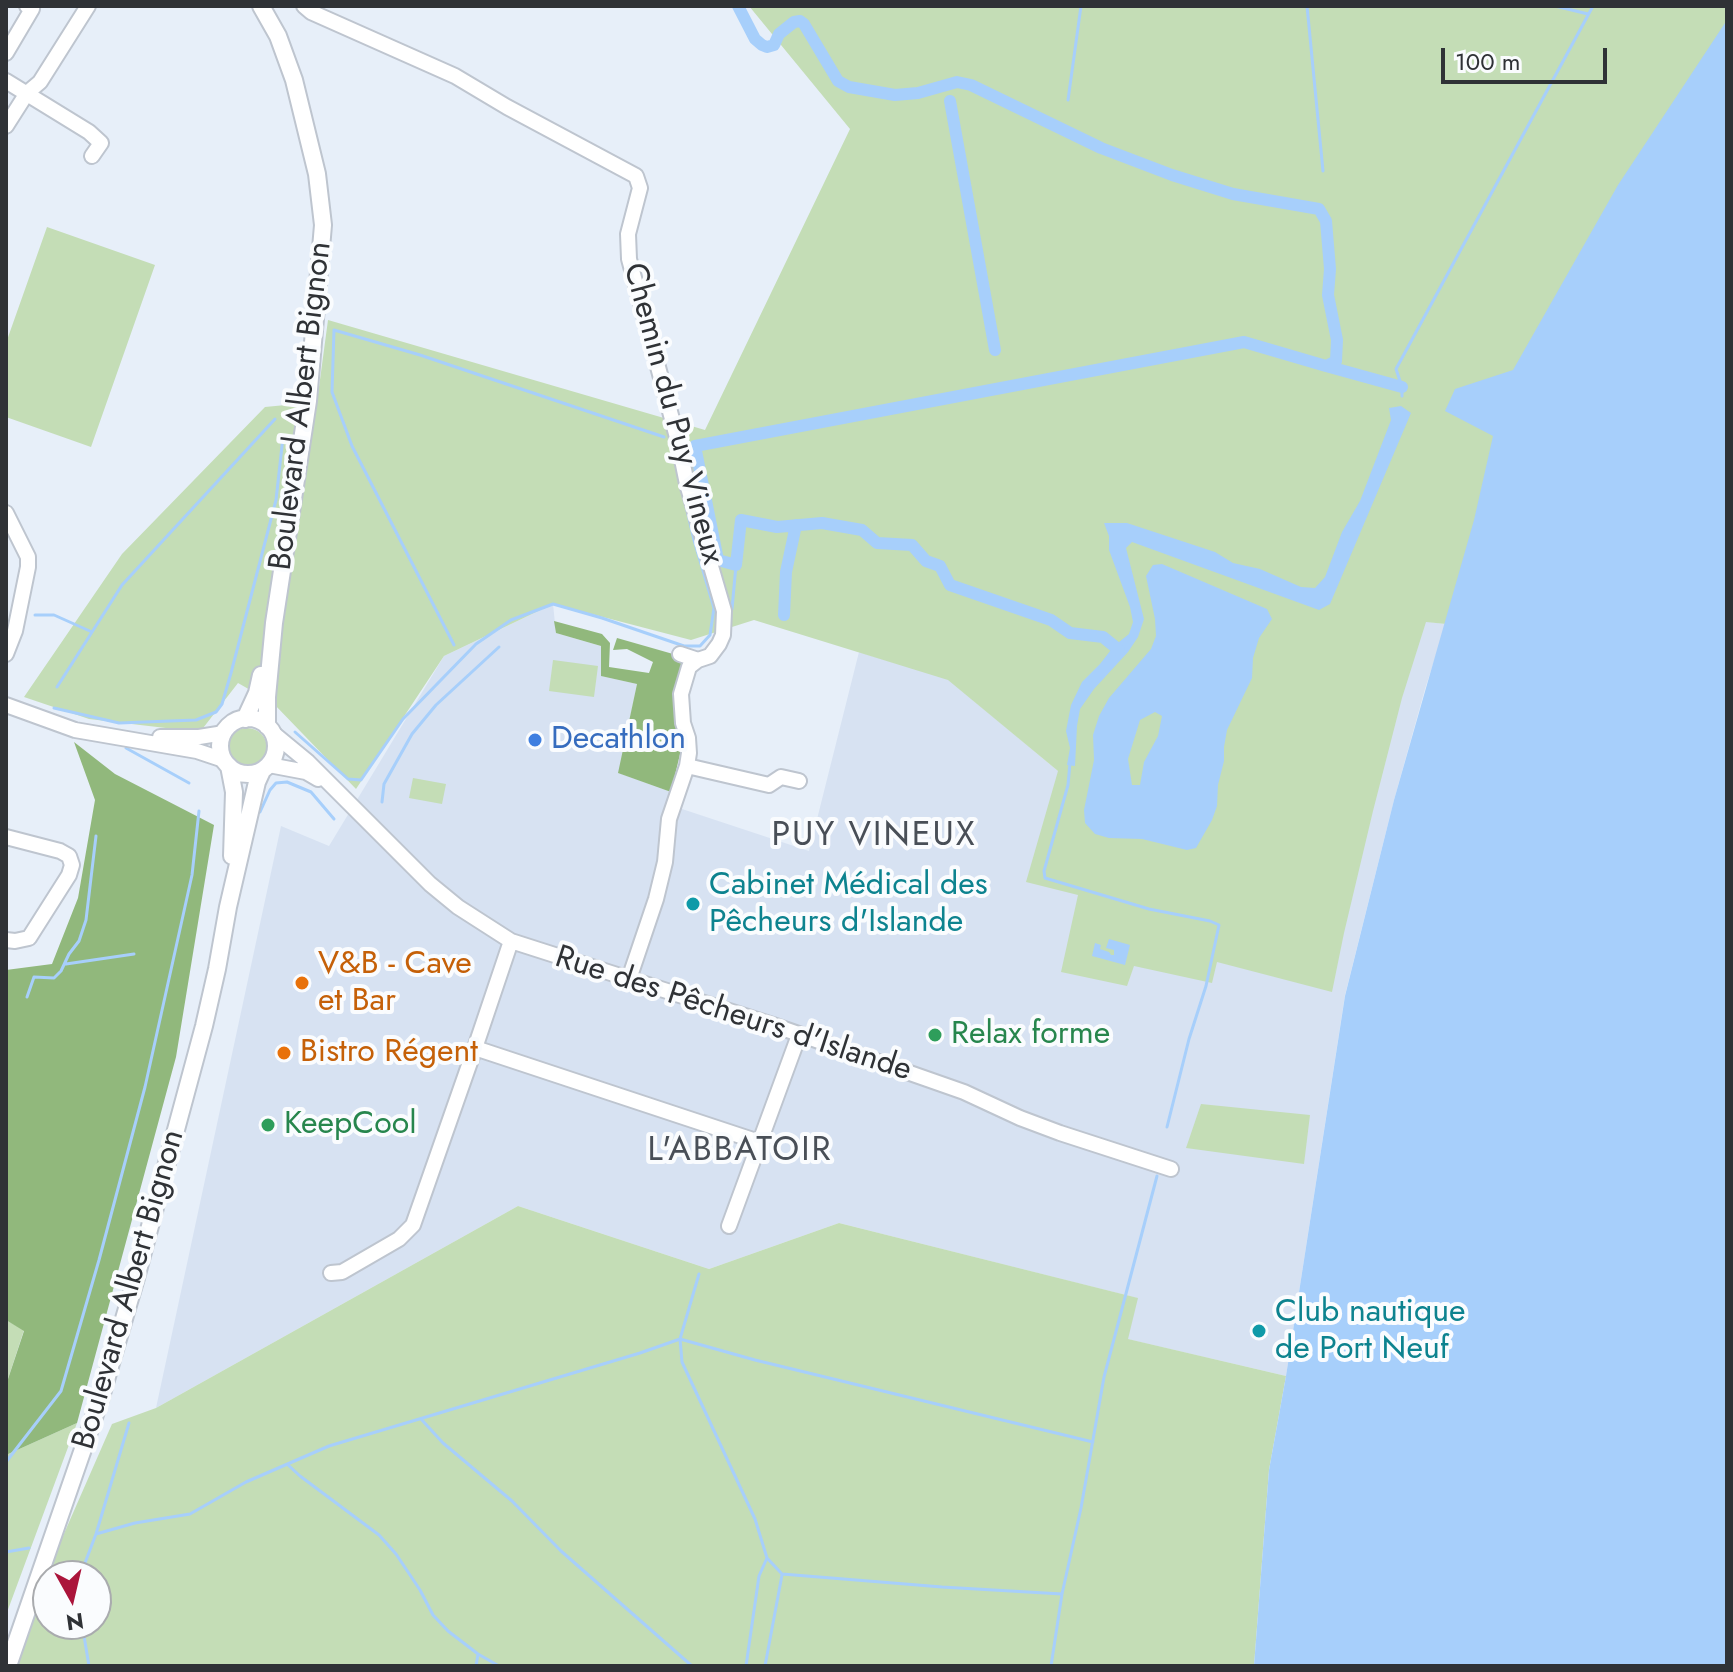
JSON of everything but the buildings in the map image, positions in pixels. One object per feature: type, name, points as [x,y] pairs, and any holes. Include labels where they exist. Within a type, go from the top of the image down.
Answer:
[{"type":"main road","name":"Boulevard Albert Bignon","points":[[261,6],[278,36],[294,80],[317,174],[323,225],[308,401],[274,623],[267,697],[270,730]]},
{"type":"main road","name":"Boulevard Albert Bignon","points":[[245,719],[257,693],[274,623]]},
{"type":"main road","points":[[255,719],[270,730],[276,750],[265,768],[245,774],[226,763],[221,742],[234,722],[255,719]]},
{"type":"main road","name":"Boulevard Albert Bignon","points":[[226,763],[234,792],[234,843],[228,907]]},
{"type":"main road","name":"Boulevard Albert Bignon","points":[[8,1666],[97,1411],[136,1278],[204,1026],[257,782],[265,768]]},
{"type":"street","points":[[6,53],[32,9],[27,6]]},
{"type":"street","points":[[6,126],[27,93],[40,82],[88,6]]},
{"type":"street","name":"Chemin du Puy Vineux","points":[[304,6],[311,12],[455,76],[636,176],[640,188],[628,234],[629,259],[723,614],[723,635],[719,644],[710,656],[689,667],[681,694],[683,723],[688,738],[687,766]]},
{"type":"street","points":[[6,81],[89,132],[101,143],[92,156]]},
{"type":"street","points":[[6,513],[28,557],[28,567],[15,631],[6,654]]},
{"type":"street","points":[[680,654],[698,660]]},
{"type":"street","points":[[6,705],[75,730],[197,751],[226,763]]},
{"type":"street","name":"Rue des Pêcheurs d'Islande","points":[[270,730],[308,762],[430,884],[458,907],[511,941],[799,1035],[964,1092],[1047,1128],[1171,1169]]},
{"type":"street","points":[[119,737],[199,737],[224,733]]},
{"type":"street","points":[[629,979],[656,899],[665,862],[669,819],[687,766],[769,785],[781,777],[799,781]]},
{"type":"street","name":"Rue des Pêcheurs d'Islande","points":[[265,768],[306,772],[337,790]]},
{"type":"street","points":[[6,837],[60,851],[69,856],[72,865],[69,875],[29,938],[6,940]]},
{"type":"street","points":[[331,1273],[342,1272],[399,1239],[413,1225],[511,941]]},
{"type":"street","points":[[729,1226],[799,1035]]},
{"type":"street","points":[[475,1048],[759,1142]]},
{"type":"shaded area","points":[[553,604],[556,633],[601,646],[602,676],[637,684],[619,773],[671,792],[676,807],[809,851],[859,652],[948,679],[1058,771],[1279,604],[1446,624],[1394,800],[1345,995],[1286,1376],[1127,1339],[1137,1298],[839,1223],[709,1269],[518,1206],[156,1408],[281,826],[329,846],[444,656]]},
{"type":"green space","points":[[749,6],[1727,6],[1727,106],[1508,422],[1446,624],[1426,622],[1402,698],[1373,811],[1332,992],[1217,962],[1212,983],[1134,966],[1127,986],[1061,972],[1078,895],[1026,882],[1058,771],[948,680],[754,620],[691,640],[553,604],[444,656],[356,789],[273,703],[238,683],[200,732],[89,719],[24,697],[122,554],[265,407],[317,402],[328,320],[705,430],[850,129]]},
{"type":"green space","points":[[47,227],[155,265],[91,447],[6,417],[6,343]]},
{"type":"green space","points":[[554,621],[602,634],[610,643],[609,667],[649,673],[653,662],[627,649],[613,650],[617,638],[680,656],[683,663],[676,723],[680,754],[671,792],[618,773],[637,684],[601,676],[601,646],[556,633]]},
{"type":"green space","points":[[553,660],[598,666],[594,697],[549,691]]},
{"type":"green space","points":[[247,728],[261,734],[267,748],[261,762],[247,768],[233,762],[227,748],[233,734]]},
{"type":"green space","points":[[74,742],[115,774],[214,825],[176,1057],[77,1423],[6,1455],[6,1385],[24,1331],[6,1320],[6,970],[52,964],[78,898],[95,800]]},
{"type":"green space","points":[[413,778],[446,784],[442,804],[409,798]]},
{"type":"green space","points":[[1201,1104],[1310,1115],[1304,1164],[1186,1148]]},
{"type":"green space","points":[[518,1206],[709,1269],[839,1223],[1138,1298],[1128,1339],[1286,1376],[1269,1470],[1254,1666],[6,1666],[32,1607],[32,1640],[112,1640],[112,1560],[52,1560],[112,1424],[156,1408]]},
{"type":"green space","points":[[6,1320],[24,1330],[6,1385]]},
{"type":"green space","points":[[77,1423],[6,1615],[6,1455]]},
{"type":"water","points":[[1727,20],[1727,1666],[1254,1666],[1269,1470],[1345,996],[1394,800],[1474,520],[1493,436],[1445,411],[1455,389],[1513,370],[1618,185]]},
{"type":"water","points":[[1401,406],[1411,413],[1330,604],[1319,610],[1132,542],[1126,548],[1144,619],[1138,637],[1128,652],[1080,709],[1075,766],[1067,765],[1070,748],[1066,731],[1071,705],[1082,682],[1129,634],[1133,622],[1109,550],[1109,536],[1104,523],[1127,523],[1215,552],[1233,563],[1260,569],[1301,587],[1315,588],[1325,577],[1342,532],[1360,501],[1391,420],[1389,408]]},
{"type":"water","points":[[1162,564],[1267,609],[1272,619],[1259,638],[1253,658],[1252,678],[1227,730],[1217,806],[1212,820],[1196,848],[1187,850],[1142,839],[1109,838],[1095,834],[1085,823],[1084,810],[1094,760],[1093,735],[1099,716],[1109,698],[1151,649],[1156,636],[1146,576],[1153,565]],"holes":[[[1155,712],[1162,716],[1158,736],[1144,762],[1140,785],[1132,785],[1128,759],[1140,720]]]},
{"type":"water","points":[[1109,939],[1130,945],[1125,965],[1092,956],[1095,943],[1101,945],[1100,949],[1114,955],[1114,950],[1106,948]]},
{"type":"waterway","points":[[738,6],[755,39],[767,47],[774,45],[779,34],[794,22],[800,21],[838,81],[849,87],[895,95],[918,93],[957,82],[971,85],[1101,148],[1172,175],[1233,194],[1319,209],[1326,221],[1330,269],[1328,295],[1337,340],[1336,361],[1326,366],[1244,342],[695,446],[718,560],[736,565],[741,520],[777,527],[822,523],[862,530],[877,543],[912,545],[926,561],[940,566],[950,585],[1051,620],[1070,633],[1103,637],[1119,650]]},
{"type":"waterway","points":[[1068,100],[1081,6]]},
{"type":"waterway","points":[[1307,6],[1323,171]]},
{"type":"waterway","points":[[1555,6],[1588,14]]},
{"type":"waterway","points":[[1402,396],[1396,369],[1593,6]]},
{"type":"waterway","points":[[950,101],[995,350]]},
{"type":"waterway","points":[[454,645],[352,446],[332,392],[334,330],[420,355],[664,437]]},
{"type":"waterway","points":[[1326,366],[1402,387]]},
{"type":"waterway","points":[[57,687],[122,585],[275,419]]},
{"type":"waterway","points":[[54,708],[119,723],[196,720],[216,712],[222,704],[231,673],[276,500],[283,437]]},
{"type":"waterway","points":[[295,732],[348,779],[361,780],[403,719],[476,644],[511,620],[553,604],[684,646],[700,646],[710,635],[714,608],[685,502]]},
{"type":"waterway","points":[[784,615],[786,572],[796,525]]},
{"type":"waterway","points":[[727,611],[732,609],[736,565]]},
{"type":"waterway","points":[[35,615],[54,615],[92,632]]},
{"type":"waterway","points":[[382,802],[384,784],[412,734],[436,705],[499,647]]},
{"type":"waterway","points":[[126,748],[189,783]]},
{"type":"waterway","points":[[1070,763],[1068,785],[1044,871],[1045,878],[1149,909],[1219,925],[1206,986],[1167,1127]]},
{"type":"waterway","points":[[260,812],[276,783],[287,782],[311,792],[334,819]]},
{"type":"waterway","points":[[6,1462],[61,1391],[145,1087],[192,875],[199,811]]},
{"type":"waterway","points":[[27,997],[34,977],[54,978],[79,941],[86,920],[96,836]]},
{"type":"waterway","points":[[66,964],[134,954]]},
{"type":"waterway","points":[[1051,1666],[1104,1377],[1157,1176]]},
{"type":"waterway","points":[[699,1274],[680,1339],[682,1362],[755,1519],[767,1558],[782,1574],[1062,1594]]},
{"type":"waterway","points":[[96,1534],[135,1523],[190,1514],[246,1482],[329,1446],[680,1339],[1093,1442]]},
{"type":"waterway","points":[[421,1419],[443,1443],[512,1501],[561,1551],[692,1666]]},
{"type":"waterway","points":[[86,1560],[129,1423]]},
{"type":"waterway","points":[[287,1464],[379,1535],[396,1554],[433,1615],[448,1631],[499,1666]]},
{"type":"waterway","points":[[6,1552],[29,1548]]},
{"type":"waterway","points":[[746,1666],[759,1576],[767,1558]]},
{"type":"waterway","points":[[765,1666],[782,1575]]},
{"type":"waterway","points":[[85,1640],[89,1666]]},
{"type":"waterway","points":[[476,1666],[478,1654]]},
{"type":"place","name":"Decathlon","points":[[535,740]]},
{"type":"place","name":"Cabinet Médical des Pêcheurs d'Islande","points":[[693,904]]},
{"type":"place","name":"V&B - Cave et Bar","points":[[302,983]]},
{"type":"place","name":"Relax forme","points":[[935,1035]]},
{"type":"place","name":"Bistro Régent","points":[[284,1053]]},
{"type":"place","name":"KeepCool","points":[[268,1125]]},
{"type":"place","name":"Club nautique de Port Neuf","points":[[1259,1331]]},
{"type":"district","name":"PUY VINEUX","points":[[874,837]]},
{"type":"district","name":"L'ABBATOIR","points":[[740,1152]]}]
